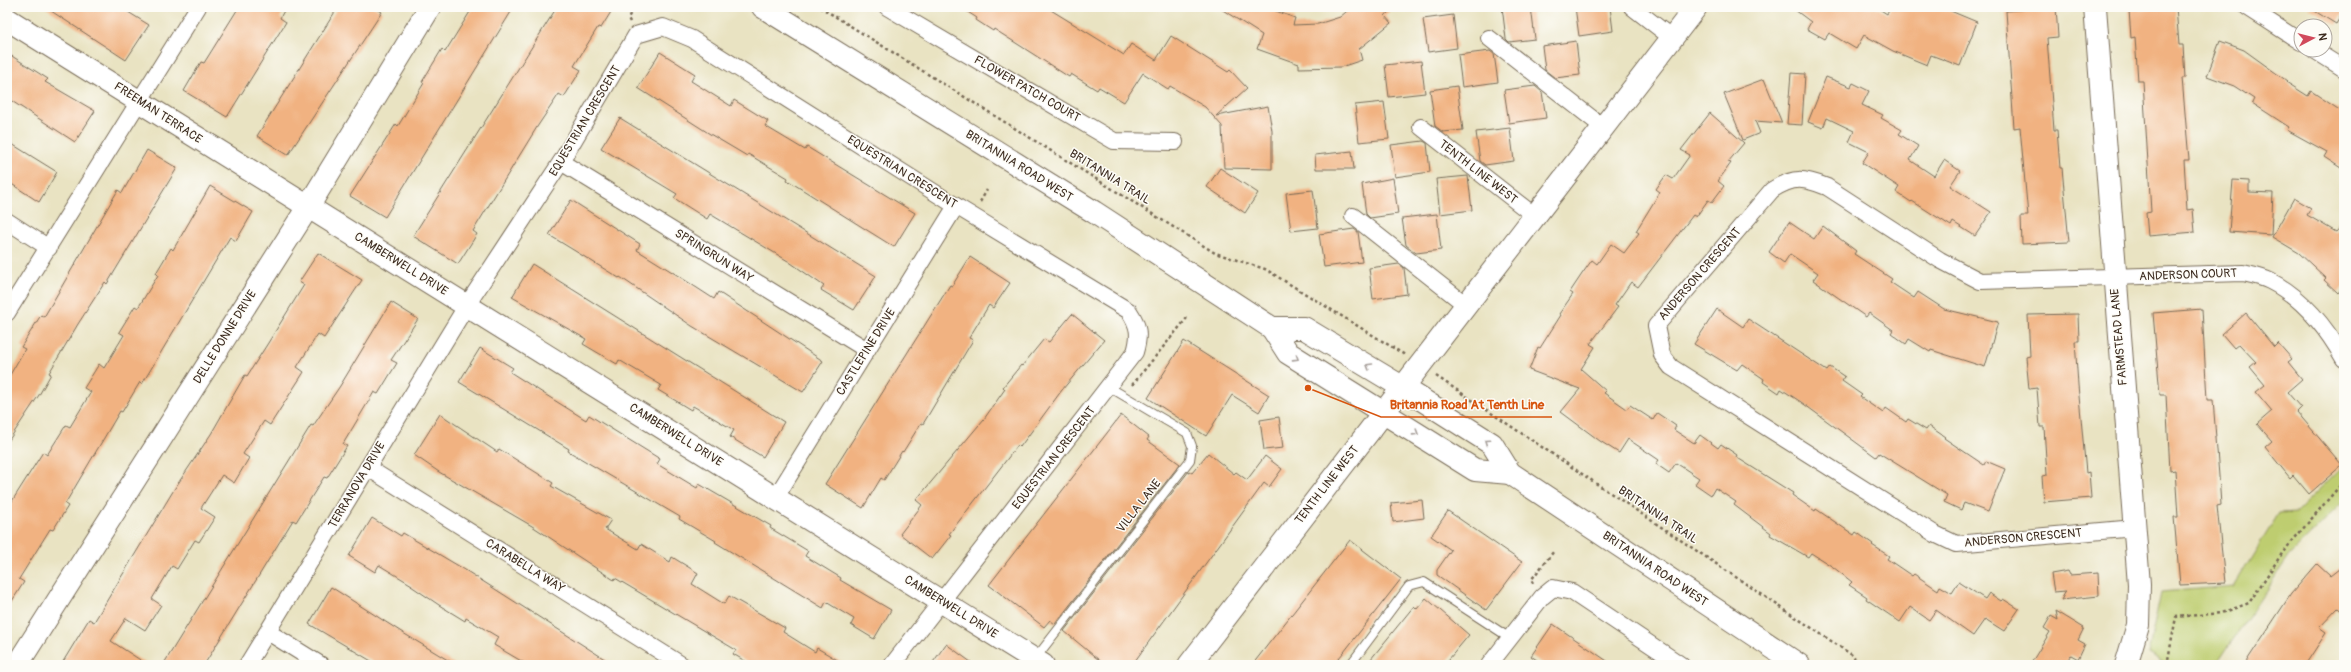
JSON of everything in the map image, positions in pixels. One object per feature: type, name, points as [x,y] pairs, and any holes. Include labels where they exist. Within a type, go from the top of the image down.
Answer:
[{"type":"street","points":[[7,313],[49,248],[198,7]]},
{"type":"street","name":"DELLE DONNE DRIVE","points":[[17,665],[308,207],[430,7]]},
{"type":"street","name":"BRITANNIA ROAD WEST","points":[[763,7],[1094,212],[1272,328],[1288,353],[1383,413],[1475,470],[1510,473]]},
{"type":"street","name":"FLOWER PATCH COURT","points":[[887,7],[1114,140],[1175,142]]},
{"type":"street","points":[[1632,7],[1672,38]]},
{"type":"street","name":"TENTH LINE WEST","points":[[1189,665],[1696,7]]},
{"type":"street","name":"FARMSTEAD LANE","points":[[2095,7],[2135,528],[2138,585],[2138,625],[2126,665]]},
{"type":"street","points":[[2247,7],[2293,37]]},
{"type":"street","name":"FREEMAN TERRACE","points":[[7,19],[308,207]]},
{"type":"street","name":"EQUESTRIAN CRESCENT","points":[[467,305],[561,162],[636,35],[663,27],[692,39],[956,206],[1129,311],[1138,325],[1140,337],[1136,352],[943,602],[892,665]]},
{"type":"street","points":[[1488,38],[1603,127]]},
{"type":"street","points":[[2327,58],[2344,69]]},
{"type":"street","name":"TENTH LINE WEST","points":[[1421,127],[1536,216]]},
{"type":"street","name":"SPRINGRUN WAY","points":[[561,162],[867,350]]},
{"type":"street","name":"ANDERSON CRESCENT","points":[[2115,277],[1980,281],[1940,260],[1827,187],[1806,179],[1786,181],[1772,190],[1656,326],[1662,355],[1671,367],[1935,534],[1956,544],[2135,528]]},
{"type":"street","name":"CASTLEPINE DRIVE","points":[[776,497],[956,206]]},
{"type":"street","name":"CAMBERWELL DRIVE","points":[[308,207],[1039,662]]},
{"type":"street","points":[[1353,216],[1466,305]]},
{"type":"street","points":[[7,221],[49,248]]},
{"type":"street","name":"ANDERSON COURT","points":[[2115,277],[2243,273],[2269,280],[2290,293],[2330,334],[2344,359]]},
{"type":"street","name":"TERRANOVA DRIVE","points":[[247,665],[467,305]]},
{"type":"street","name":"BRITANNIA ROAD WEST","points":[[1272,328],[1304,328],[1402,387],[1492,444],[1510,473],[1799,665]]},
{"type":"street","name":"CARABELLA WAY","points":[[368,468],[682,665]]},
{"type":"street","points":[[1489,665],[1542,597],[1553,588],[1572,592],[1681,665]]},
{"type":"street","points":[[268,632],[321,665]]},
{"type":"lane","name":"VILLA LANE","points":[[1039,662],[1190,460],[1192,446],[1187,433],[1109,387]]},
{"type":"lane","points":[[1350,665],[1409,586],[1417,583],[1424,582],[1510,638]]},
{"type":"path","name":"BRITANNIA TRAIL","points":[[820,7],[1215,253],[1265,269],[1396,349]]},
{"type":"path","points":[[1109,387],[1133,385],[1187,318]]},
{"type":"path","name":"BRITANNIA TRAIL","points":[[1444,381],[1852,655],[1859,665]]},
{"type":"path","points":[[2167,665],[2176,617],[2222,613],[2249,603],[2283,552],[2344,481]]},
{"type":"path","points":[[1542,597],[1531,580],[1554,551]]},
{"type":"green space","points":[[2344,465],[2344,501],[2289,556],[2216,665],[2168,665],[2148,654],[2161,592],[2234,586],[2279,513],[2296,512]]},
{"type":"building","points":[[45,7],[120,7],[149,25],[126,60]]},
{"type":"building","points":[[239,7],[286,7],[280,18],[286,22],[227,117],[184,91],[201,62],[204,63]]},
{"type":"building","points":[[338,7],[374,7],[382,12],[288,155],[257,136]]},
{"type":"building","points":[[473,7],[514,7],[385,217],[350,196],[396,124],[398,126],[424,83],[422,82],[442,49],[445,52]]},
{"type":"building","points":[[557,7],[614,7],[601,28],[598,27],[574,66],[581,70],[564,97],[559,94],[537,127],[473,231],[477,234],[458,264],[413,236]]},
{"type":"building","points":[[960,7],[1046,7],[1124,55],[1131,44],[1156,60],[1171,36],[1228,72],[1230,70],[1247,88],[1216,116],[1268,106],[1272,131],[1272,169],[1224,168],[1222,126],[1205,107],[1170,86],[1168,89],[1143,73],[1124,102],[1099,87],[1097,90],[1071,74],[1069,77],[994,29],[993,31]]},
{"type":"building","points":[[1218,7],[1265,7],[1295,18],[1293,25],[1318,24],[1340,17],[1352,7],[1393,7],[1385,16],[1391,23],[1359,49],[1362,60],[1341,67],[1299,68],[1299,64],[1257,49],[1262,35]]},
{"type":"building","points":[[1502,7],[1531,7],[1535,39],[1509,42],[1506,39]]},
{"type":"building","points":[[1575,7],[1610,7],[1613,31],[1579,36]]},
{"type":"building","points":[[1791,7],[1876,7],[1887,14],[1891,7],[1941,7],[1977,22],[1960,66],[1931,55],[1927,65],[1893,51],[1864,35],[1856,49],[1829,33],[1825,39],[1807,29],[1811,22]]},
{"type":"building","points":[[2056,7],[2058,37],[2047,38],[2054,130],[2057,130],[2069,242],[2022,244],[2021,216],[2028,216],[2020,127],[2014,128],[2006,11]]},
{"type":"building","points":[[2176,7],[2179,45],[2183,45],[2185,78],[2182,78],[2189,160],[2184,160],[2187,210],[2193,209],[2195,232],[2148,236],[2146,213],[2151,212],[2143,81],[2138,81],[2135,37],[2131,38],[2129,10]]},
{"type":"building","points":[[2308,7],[2344,7],[2344,11],[2336,24],[2333,22],[2333,18],[2326,18]]},
{"type":"building","points":[[1453,15],[1457,48],[1428,52],[1423,19]]},
{"type":"building","points":[[1576,41],[1580,75],[1555,78],[1545,70],[1542,46]]},
{"type":"building","points":[[2220,41],[2244,50],[2287,81],[2286,82],[2308,96],[2311,91],[2344,113],[2344,170],[2324,157],[2327,152],[2287,130],[2289,127],[2252,103],[2254,99],[2234,86],[2207,76]]},
{"type":"building","points":[[1490,51],[1494,54],[1498,82],[1462,87],[1458,55]]},
{"type":"building","points":[[660,52],[695,74],[691,81],[731,106],[734,100],[768,121],[765,126],[805,150],[807,147],[915,213],[894,247],[787,180],[788,178],[748,154],[747,156],[710,134],[638,88]]},
{"type":"building","points":[[7,53],[48,79],[45,82],[95,111],[75,142],[7,98]]},
{"type":"building","points":[[1421,61],[1425,93],[1389,97],[1385,65]]},
{"type":"building","points":[[1791,73],[1805,74],[1802,125],[1787,124]]},
{"type":"building","points":[[1826,77],[1851,87],[1853,83],[1869,91],[1862,105],[1883,115],[1881,118],[1902,130],[1899,134],[1918,146],[1910,160],[1934,176],[1944,160],[1960,171],[1950,186],[1991,212],[1975,236],[1953,222],[1951,226],[1912,201],[1911,202],[1896,192],[1899,187],[1862,163],[1869,152],[1849,142],[1854,131],[1827,118],[1823,128],[1808,122]]},
{"type":"building","points":[[1764,79],[1782,123],[1755,121],[1760,133],[1743,140],[1724,94]]},
{"type":"building","points":[[1457,86],[1463,130],[1443,132],[1435,126],[1430,90]]},
{"type":"building","points":[[1535,86],[1542,92],[1546,118],[1509,123],[1504,90]]},
{"type":"building","points":[[1384,102],[1389,139],[1359,142],[1355,105]]},
{"type":"building","points":[[1710,113],[1744,143],[1728,162],[1731,163],[1718,181],[1724,186],[1712,202],[1708,200],[1696,217],[1693,215],[1638,287],[1631,282],[1615,305],[1618,307],[1590,344],[1595,347],[1581,369],[1606,391],[1604,393],[1627,409],[1630,405],[1653,420],[1657,413],[1676,426],[1674,430],[1694,443],[1700,435],[1718,448],[1721,444],[1737,455],[1736,457],[1793,493],[1792,495],[1815,511],[1816,509],[1854,535],[1856,532],[1889,556],[1887,559],[1912,576],[1914,574],[1938,590],[1940,586],[1952,593],[1959,582],[1985,599],[1989,593],[2001,601],[2003,599],[2019,609],[2004,631],[1985,619],[1973,636],[1936,610],[1929,620],[1910,607],[1900,622],[1866,599],[1867,597],[1849,585],[1852,582],[1833,567],[1811,553],[1808,557],[1770,535],[1771,533],[1734,505],[1736,502],[1715,488],[1711,495],[1695,484],[1699,478],[1676,463],[1669,473],[1656,464],[1659,460],[1628,439],[1619,453],[1600,441],[1561,412],[1580,389],[1529,370],[1538,347],[1540,348],[1561,315],[1559,314],[1573,294],[1570,292],[1582,274],[1592,260],[1597,264],[1611,244],[1624,253],[1639,233],[1636,231],[1660,192],[1656,189],[1666,175],[1673,179],[1690,155],[1681,150]]},
{"type":"building","points":[[620,118],[876,276],[854,310],[821,290],[824,286],[788,261],[710,214],[707,219],[674,198],[677,194],[601,148]]},
{"type":"building","points":[[1510,128],[1514,161],[1485,165],[1480,161],[1476,132]]},
{"type":"building","points":[[7,141],[57,172],[39,202],[7,181]]},
{"type":"building","points":[[1423,141],[1427,143],[1430,172],[1395,177],[1391,145]]},
{"type":"building","points":[[147,150],[177,168],[107,284],[105,282],[78,324],[49,373],[51,374],[39,395],[7,443],[7,380],[25,349],[21,347],[41,315],[44,317],[118,190],[122,193]]},
{"type":"building","points":[[1352,151],[1354,169],[1316,169],[1315,155]]},
{"type":"building","points":[[1220,168],[1258,193],[1245,213],[1207,187]]},
{"type":"building","points":[[1468,176],[1472,210],[1440,214],[1436,179]]},
{"type":"building","points":[[1393,178],[1398,214],[1370,218],[1366,214],[1362,184]]},
{"type":"building","points":[[2233,180],[2249,181],[2249,192],[2273,193],[2271,235],[2229,232]]},
{"type":"building","points":[[210,186],[253,212],[236,241],[230,237],[142,384],[140,382],[122,412],[120,411],[65,504],[68,506],[53,530],[50,529],[19,579],[24,582],[7,609],[7,509],[43,452],[47,455],[66,425],[70,427],[91,392],[84,388],[99,364],[104,368],[124,335],[119,332],[135,306],[138,308],[158,275],[156,273],[171,248],[173,250]]},
{"type":"building","points":[[1313,190],[1318,228],[1291,231],[1286,193]]},
{"type":"building","points":[[2294,198],[2311,208],[2307,215],[2336,232],[2344,223],[2344,286],[2338,293],[2324,280],[2326,278],[2299,253],[2272,237]]},
{"type":"building","points":[[571,200],[640,244],[637,250],[714,299],[718,292],[823,361],[803,392],[692,326],[620,277],[619,278],[549,235]]},
{"type":"building","points":[[1437,214],[1441,250],[1416,253],[1406,245],[1402,218]]},
{"type":"building","points":[[1789,222],[1814,239],[1823,226],[1856,251],[1854,254],[1892,279],[1890,282],[1914,298],[1918,292],[1944,309],[1998,322],[1985,367],[1931,350],[1930,352],[1909,339],[1906,344],[1891,333],[1893,330],[1869,313],[1866,317],[1813,280],[1818,273],[1790,254],[1784,263],[1769,252]]},
{"type":"building","points":[[1354,229],[1358,232],[1362,262],[1324,267],[1319,234]]},
{"type":"building","points":[[318,253],[362,280],[324,338],[318,334],[297,367],[304,372],[270,425],[264,421],[243,454],[249,458],[234,483],[222,475],[201,508],[215,517],[199,542],[195,540],[177,569],[172,566],[152,599],[161,605],[145,630],[126,618],[111,641],[148,665],[61,665],[89,619],[94,622],[175,488],[211,434],[245,375],[247,376],[304,285],[299,282]]},
{"type":"building","points":[[970,257],[1010,283],[993,308],[989,305],[969,338],[973,340],[923,424],[921,423],[884,480],[881,478],[863,508],[825,484],[950,285],[952,286]]},
{"type":"building","points":[[532,264],[784,422],[763,457],[730,437],[734,430],[693,406],[691,410],[658,390],[661,385],[619,360],[617,364],[583,344],[586,339],[512,297]]},
{"type":"building","points":[[1399,264],[1404,268],[1407,294],[1373,299],[1369,268]]},
{"type":"building","points":[[391,302],[418,319],[391,360],[397,363],[378,394],[374,392],[343,444],[347,446],[327,478],[324,477],[296,522],[293,520],[204,665],[163,665],[311,425],[313,426],[340,386]]},
{"type":"building","points":[[1717,309],[1743,327],[1748,319],[1827,371],[1830,367],[1845,377],[1842,381],[1862,395],[1860,397],[1883,413],[1886,408],[1906,422],[1908,419],[1926,430],[1929,426],[1984,465],[1986,461],[2005,469],[1988,512],[1964,503],[1961,510],[1944,502],[1947,495],[1879,453],[1876,457],[1801,402],[1781,389],[1779,393],[1763,382],[1764,379],[1742,364],[1737,370],[1694,344]]},
{"type":"building","points":[[2202,309],[2207,400],[2213,400],[2221,505],[2217,506],[2225,583],[2180,585],[2174,517],[2178,517],[2175,470],[2170,471],[2166,395],[2160,395],[2153,313]]},
{"type":"building","points":[[2246,313],[2274,347],[2278,343],[2292,359],[2288,362],[2302,379],[2287,392],[2301,408],[2297,412],[2342,465],[2309,494],[2293,475],[2290,478],[2265,447],[2272,441],[2257,424],[2272,411],[2256,392],[2265,385],[2250,367],[2256,362],[2239,344],[2234,348],[2222,334]]},
{"type":"building","points":[[1072,314],[1104,340],[1062,390],[1020,447],[1018,445],[949,534],[951,535],[932,559],[900,534],[922,505],[916,500],[984,419],[1005,389],[1003,387],[1021,365],[1022,366],[1044,339],[1049,342]]},
{"type":"building","points":[[2078,314],[2079,341],[2075,341],[2078,385],[2086,473],[2089,472],[2091,498],[2044,502],[2042,476],[2047,475],[2044,427],[2040,427],[2037,388],[2029,389],[2026,357],[2030,356],[2028,315]]},
{"type":"building","points":[[1184,341],[1269,395],[1259,412],[1232,395],[1206,436],[1148,398]]},
{"type":"building","points":[[480,348],[513,368],[510,372],[586,420],[589,415],[660,459],[657,464],[697,488],[699,484],[771,526],[770,528],[808,551],[805,556],[841,578],[840,580],[891,610],[874,639],[851,625],[854,619],[826,602],[823,608],[715,542],[716,541],[679,519],[680,517],[568,451],[569,449],[459,382]]},
{"type":"building","points":[[440,414],[497,452],[499,449],[553,483],[551,486],[611,520],[605,529],[638,549],[641,544],[670,562],[672,557],[698,573],[692,584],[724,604],[729,596],[785,628],[783,632],[815,652],[817,648],[846,665],[752,665],[733,654],[736,650],[615,578],[614,580],[532,526],[439,472],[414,455]]},
{"type":"building","points":[[1121,415],[1149,437],[1147,440],[1180,464],[1055,624],[1050,620],[1044,627],[989,585]]},
{"type":"building","points":[[1279,417],[1283,448],[1264,450],[1260,420]]},
{"type":"building","points":[[1208,453],[1234,474],[1236,472],[1247,480],[1265,456],[1282,469],[1269,487],[1264,483],[1132,665],[1105,665],[1064,631],[1189,471],[1192,473]]},
{"type":"building","points":[[1422,500],[1424,518],[1393,522],[1391,503]]},
{"type":"building","points":[[1448,511],[1522,562],[1486,610],[1437,575],[1437,570],[1451,550],[1431,536]]},
{"type":"building","points":[[372,518],[401,536],[403,533],[462,568],[614,665],[528,665],[494,645],[498,637],[466,618],[465,621],[411,586],[412,585],[379,565],[375,572],[349,556]]},
{"type":"building","points":[[1350,540],[1401,579],[1344,652],[1333,665],[1252,665]]},
{"type":"building","points":[[2317,564],[2330,576],[2344,565],[2344,613],[2338,608],[2319,628],[2326,633],[2305,665],[2244,665],[2291,594]]},
{"type":"building","points":[[2068,571],[2070,575],[2098,573],[2099,596],[2061,600],[2066,591],[2054,592],[2051,574]]},
{"type":"building","points":[[331,587],[456,665],[378,665],[309,624]]},
{"type":"building","points":[[1426,598],[1469,635],[1444,665],[1366,665],[1414,606],[1417,609]]},
{"type":"building","points":[[2056,611],[2084,628],[2078,640],[2085,644],[2078,659],[2071,655],[2064,665],[2030,665],[2050,632],[2044,628],[2051,616],[2058,620]]},
{"type":"building","points":[[1553,624],[1613,665],[1544,665],[1531,656]]},
{"type":"building","points":[[946,644],[975,665],[931,665]]},
{"type":"place","name":"Britannia Road At Tenth Line","points":[[1308,388]]}]
